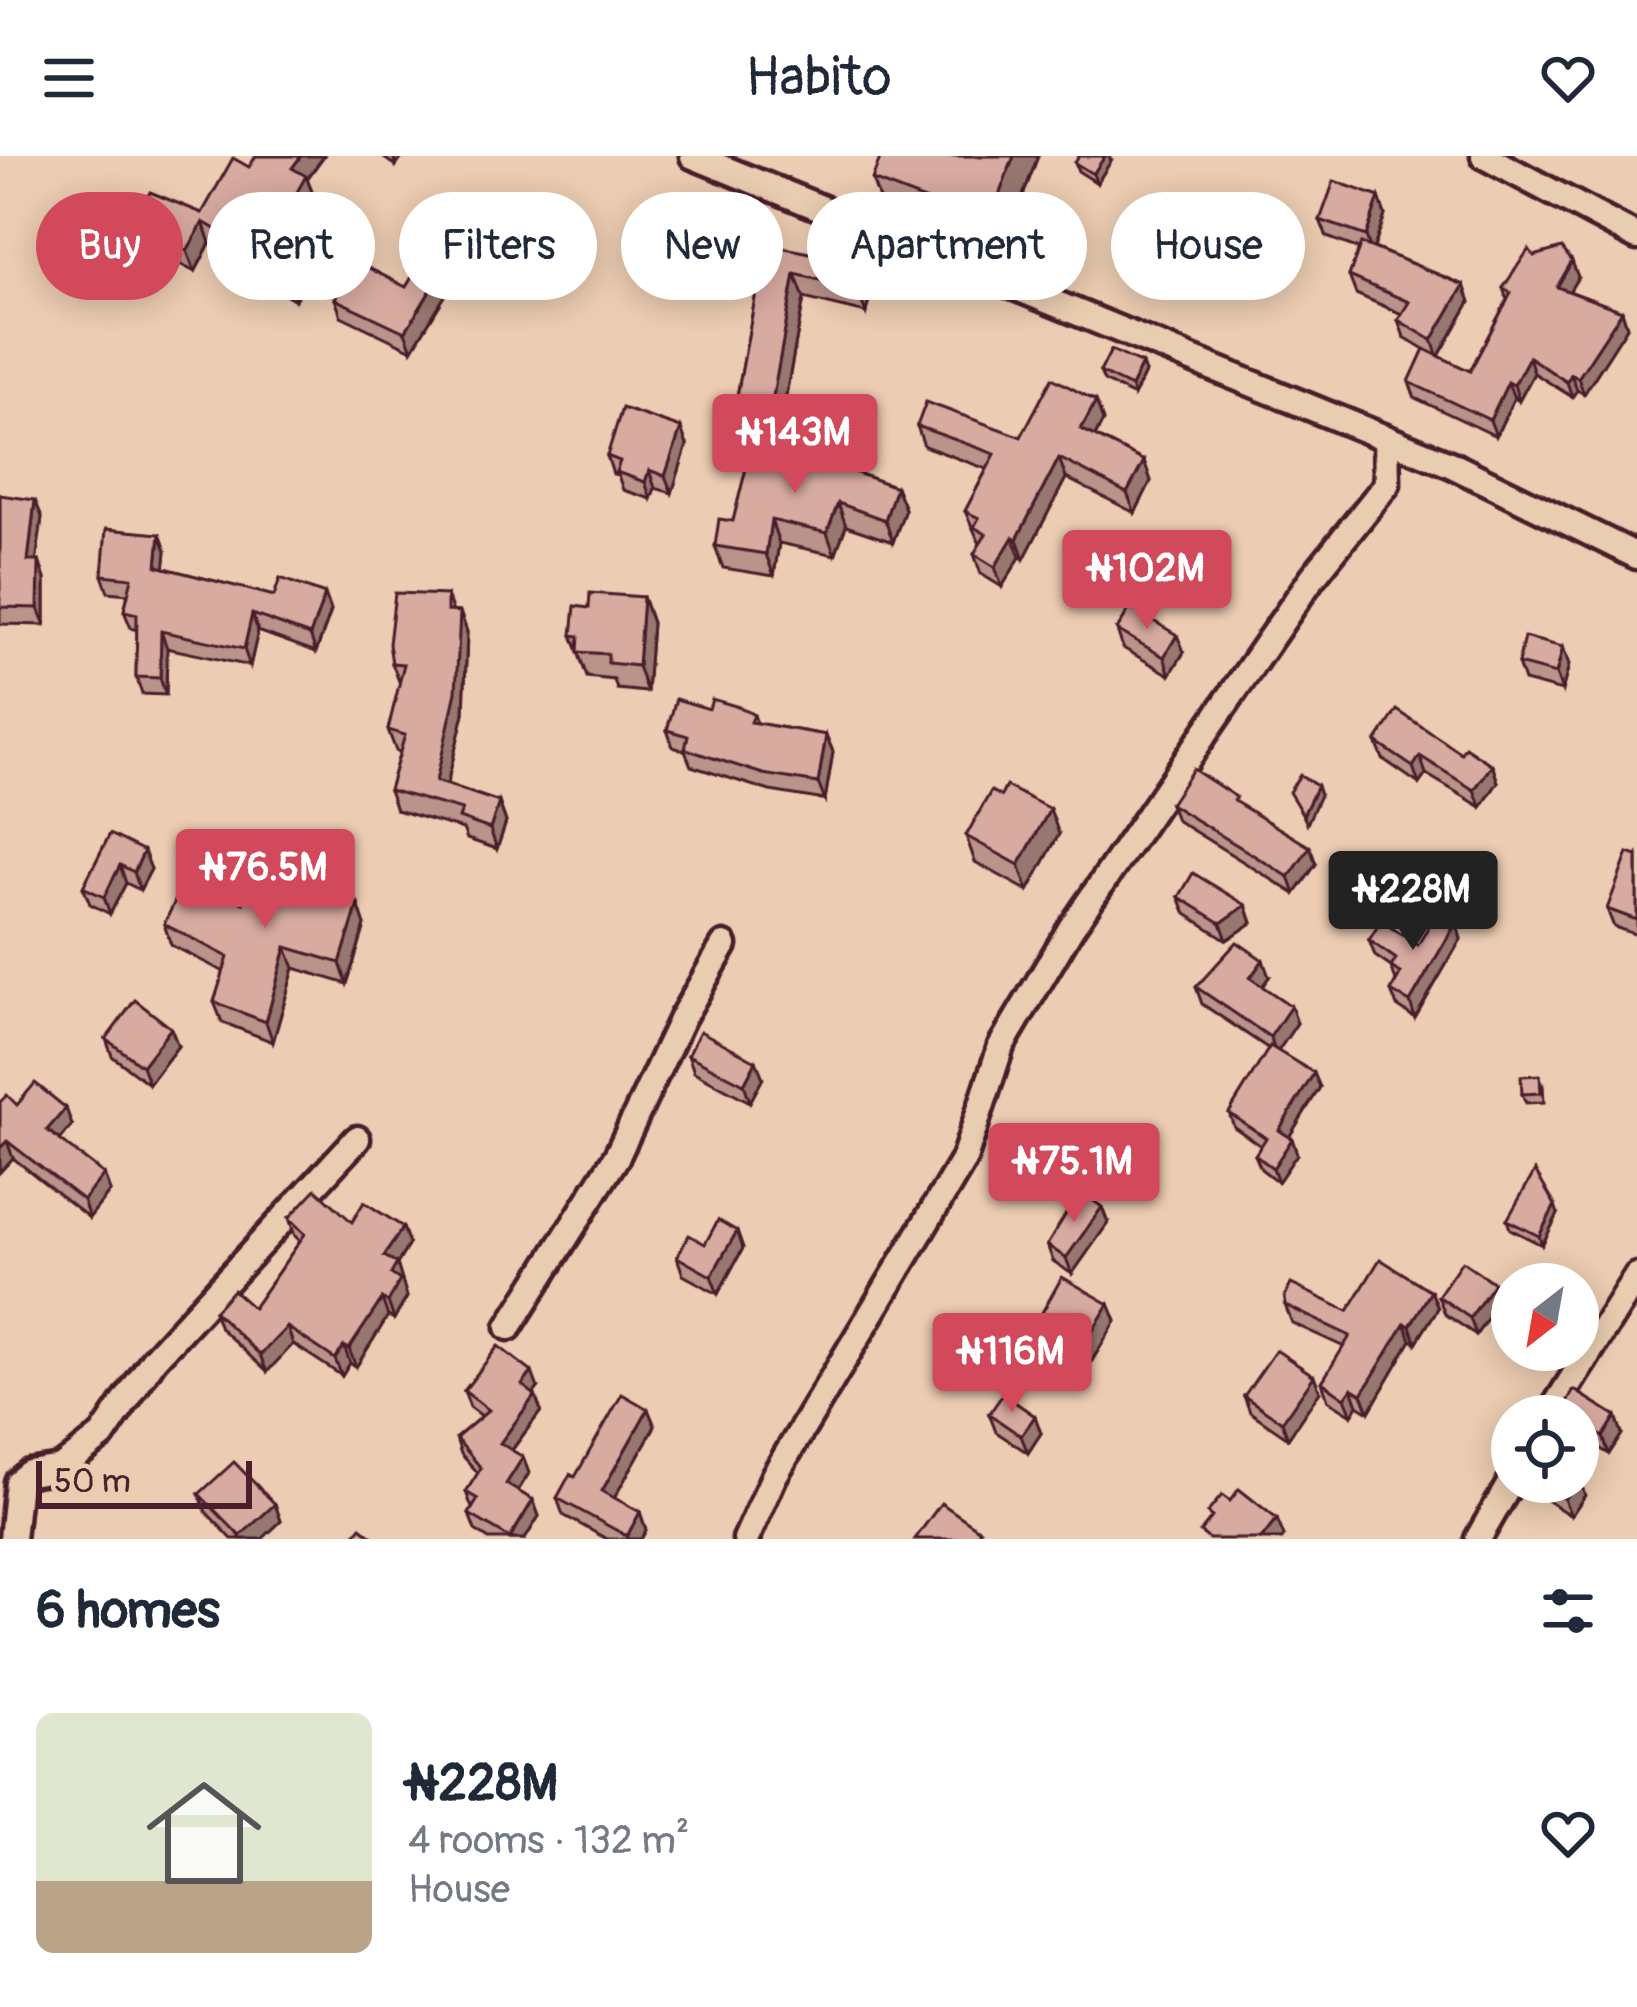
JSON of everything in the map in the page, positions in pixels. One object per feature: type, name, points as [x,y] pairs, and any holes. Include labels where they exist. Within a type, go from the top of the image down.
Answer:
[{"type":"street","points":[[693,156],[1385,438],[1634,552]]},
{"type":"street","points":[[1484,156],[1637,237]]},
{"type":"street","points":[[746,1539],[774,1476],[964,1159],[1001,1046],[1084,908],[1312,578],[1387,484],[1385,438]]},
{"type":"street","points":[[509,1327],[617,1156],[682,1018],[724,945]]},
{"type":"street","points":[[12,1539],[18,1482],[28,1473],[61,1468],[102,1436],[154,1359],[358,1139]]},
{"type":"street","points":[[1562,1395],[1637,1276]]},
{"type":"street","points":[[1478,1539],[1499,1503]]},
{"type":"building","points":[[256,156],[301,156],[292,168],[306,176],[297,192],[214,192],[233,158],[249,167]]},
{"type":"building","points":[[881,156],[1014,156],[1000,192],[904,192],[872,180]]},
{"type":"building","points":[[1079,156],[1105,156],[1093,174],[1075,163]]},
{"type":"building","points":[[1334,181],[1379,197],[1366,236],[1320,220]]},
{"type":"building","points":[[207,204],[207,224],[203,222],[187,251],[183,249],[183,205],[202,213]]},
{"type":"building","points":[[1361,243],[1464,285],[1432,340],[1398,320],[1409,302],[1349,276]]},
{"type":"building","points":[[783,248],[807,252],[807,277],[795,274],[766,435],[731,429],[755,300],[783,300]]},
{"type":"building","points":[[1562,248],[1572,261],[1557,287],[1622,311],[1578,378],[1571,374],[1567,382],[1529,357],[1514,385],[1508,382],[1490,420],[1409,382],[1424,349],[1470,371],[1511,293],[1503,288],[1529,249],[1534,256]]},
{"type":"building","points":[[375,271],[399,283],[399,300],[425,300],[405,332],[337,300],[375,300]]},
{"type":"building","points":[[1111,350],[1142,364],[1131,387],[1100,372]]},
{"type":"building","points":[[1052,378],[1096,401],[1081,429],[1144,461],[1127,493],[1059,458],[1017,539],[1013,537],[995,567],[974,554],[986,534],[974,527],[979,518],[965,511],[995,454],[917,426],[926,402],[1021,437]]},
{"type":"building","points":[[622,408],[681,428],[665,476],[649,470],[645,482],[616,472],[620,461],[607,456]]},
{"type":"building","points":[[754,436],[896,487],[885,520],[838,503],[827,533],[771,520],[766,554],[715,546],[719,519],[733,521]]},
{"type":"building","points":[[0,495],[35,500],[28,561],[39,561],[38,608],[0,607]]},
{"type":"building","points":[[106,529],[160,534],[157,566],[274,596],[280,578],[325,594],[310,635],[252,614],[244,649],[161,631],[160,678],[136,677],[137,614],[124,611],[132,578],[102,575]]},
{"type":"building","points":[[395,593],[447,595],[447,611],[460,612],[456,692],[436,781],[499,802],[490,829],[459,818],[462,810],[389,790],[405,735],[388,730],[404,664],[392,663],[389,644]]},
{"type":"building","points":[[590,593],[643,597],[638,666],[608,663],[608,654],[578,652],[579,636],[572,635],[575,606],[589,608]]},
{"type":"building","points":[[1130,607],[1177,635],[1164,657],[1117,630]]},
{"type":"building","points":[[1524,637],[1563,647],[1556,674],[1518,664]]},
{"type":"building","points":[[676,699],[709,709],[712,699],[754,715],[751,722],[826,735],[818,783],[763,774],[685,749],[688,736],[667,730]]},
{"type":"building","points":[[1397,710],[1461,753],[1465,747],[1492,765],[1474,790],[1420,756],[1413,767],[1376,742]]},
{"type":"building","points":[[1193,769],[1236,797],[1234,801],[1310,847],[1289,877],[1170,804]]},
{"type":"building","points":[[1300,775],[1317,786],[1303,815],[1289,792]]},
{"type":"building","points":[[1006,786],[1050,809],[1019,865],[966,836],[991,791],[1001,796]]},
{"type":"building","points":[[110,834],[144,851],[134,872],[120,865],[104,897],[83,887]]},
{"type":"building","points":[[1628,853],[1637,856],[1637,920],[1607,909]]},
{"type":"building","points":[[254,864],[296,877],[299,868],[335,880],[331,896],[358,904],[340,963],[286,947],[266,1022],[214,1002],[228,957],[164,924],[176,899],[187,905],[200,881],[243,903]]},
{"type":"building","points":[[1193,873],[1246,905],[1221,923],[1179,897]]},
{"type":"building","points":[[1437,912],[1456,923],[1410,1002],[1391,991],[1401,973],[1391,967],[1396,959],[1369,940],[1381,921],[1418,945]]},
{"type":"building","points":[[1237,942],[1263,960],[1250,978],[1291,1006],[1270,1037],[1196,987]]},
{"type":"building","points":[[135,1000],[171,1028],[142,1066],[106,1039]]},
{"type":"building","points":[[700,1031],[756,1061],[744,1084],[688,1055]]},
{"type":"building","points":[[1270,1046],[1314,1073],[1279,1130],[1292,1139],[1273,1168],[1255,1155],[1266,1138],[1229,1113]]},
{"type":"building","points":[[1540,1075],[1541,1093],[1522,1094],[1521,1076]]},
{"type":"building","points":[[35,1083],[66,1108],[47,1130],[104,1174],[83,1200],[7,1141],[0,1148],[0,1102],[7,1095],[17,1105]]},
{"type":"building","points":[[1535,1171],[1555,1205],[1539,1236],[1507,1220]]},
{"type":"building","points":[[316,1189],[352,1222],[364,1202],[403,1227],[384,1256],[397,1263],[391,1274],[400,1280],[388,1302],[382,1299],[349,1349],[344,1346],[335,1359],[287,1327],[260,1355],[214,1311],[233,1290],[253,1308],[305,1234],[289,1218]]},
{"type":"building","points":[[1080,1191],[1102,1207],[1066,1258],[1047,1245]]},
{"type":"building","points":[[718,1220],[737,1231],[711,1276],[677,1257],[689,1235],[705,1244]]},
{"type":"building","points":[[1380,1259],[1431,1291],[1410,1326],[1405,1323],[1362,1394],[1352,1388],[1345,1398],[1322,1382],[1350,1336],[1285,1305],[1285,1296],[1291,1284],[1348,1311]]},
{"type":"building","points":[[1462,1261],[1491,1281],[1470,1318],[1438,1296]]},
{"type":"building","points":[[1062,1277],[1109,1304],[1078,1354],[1068,1349],[1065,1354],[1030,1334]]},
{"type":"building","points":[[498,1346],[532,1372],[522,1385],[535,1395],[500,1443],[523,1457],[506,1484],[533,1500],[510,1538],[469,1514],[478,1499],[466,1492],[481,1468],[456,1438],[489,1410],[464,1391]]},
{"type":"building","points":[[1276,1350],[1314,1376],[1282,1422],[1244,1396]]},
{"type":"building","points":[[622,1394],[648,1409],[602,1491],[640,1512],[627,1536],[557,1498],[570,1474],[575,1477]]},
{"type":"building","points":[[1003,1394],[1035,1416],[1021,1436],[989,1414]]},
{"type":"building","points":[[1599,1405],[1616,1416],[1603,1437],[1599,1434]]},
{"type":"building","points":[[234,1462],[275,1504],[240,1536],[199,1494]]},
{"type":"building","points":[[1239,1489],[1277,1519],[1261,1539],[1209,1539],[1200,1532],[1212,1517],[1207,1513],[1222,1495],[1230,1501]]},
{"type":"building","points":[[941,1503],[980,1530],[974,1539],[915,1539]]},
{"type":"building","points":[[361,1527],[376,1539],[351,1539]]}]
